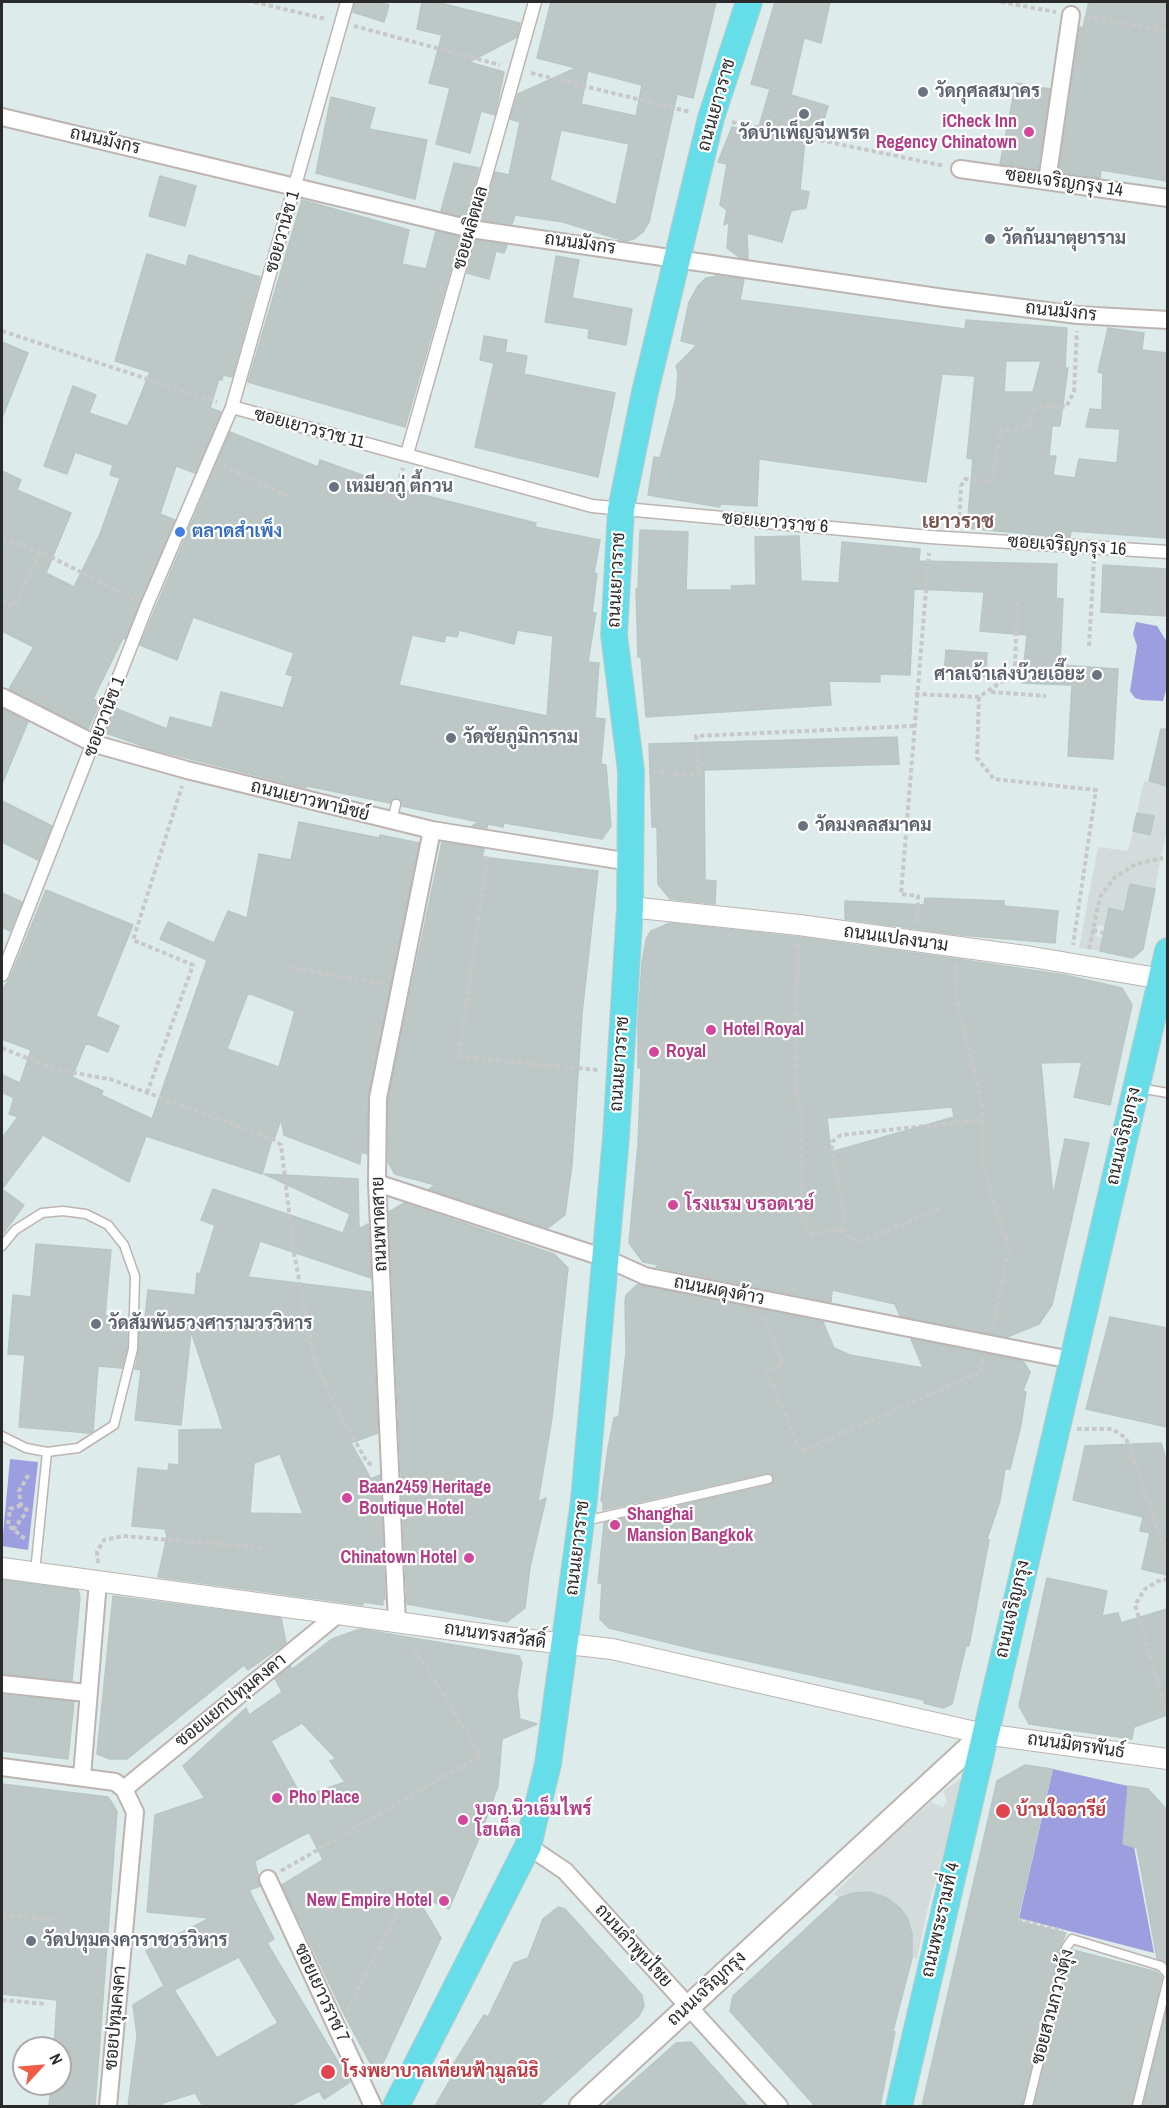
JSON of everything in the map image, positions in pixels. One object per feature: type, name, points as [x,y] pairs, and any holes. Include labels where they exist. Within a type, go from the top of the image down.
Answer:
[{"type":"main road","name":"ถนนเยาวราช","points":[[396,2106],[528,1846],[548,1764],[581,1522],[620,1072],[630,907],[631,771],[615,634],[621,509],[645,392],[711,118],[749,2]]},
{"type":"main road","name":"ถนนเจริญกรุง","points":[[581,2106],[984,1734],[1071,1360],[1164,980],[1167,951]]},
{"type":"main road","name":"ถนนพระรามที่ 4","points":[[899,2106],[984,1734]]},
{"type":"street","name":"ซอยวานิช 1","points":[[2,975],[147,605],[211,461],[232,407],[346,2]]},
{"type":"street","name":"ซอยผลิตผล","points":[[407,454],[535,2]]},
{"type":"street","points":[[1047,181],[1071,15]]},
{"type":"street","name":"ถนนมังกร","points":[[2,117],[471,229],[944,298],[1078,315],[1167,320]]},
{"type":"street","name":"ซอยเจริญกรุง 14","points":[[960,169],[1167,198]]},
{"type":"street","name":"ซอยเยาวราช 11","points":[[232,407],[261,417],[407,454],[592,506],[621,509]]},
{"type":"street","name":"ซอยเยาวราช 6","points":[[621,509],[930,537]]},
{"type":"street","name":"ซอยเจริญกรุง 16","points":[[930,537],[1167,552]]},
{"type":"street","name":"ถนนเยาวพานิชย์","points":[[2,697],[94,744],[187,770],[394,812],[432,830],[630,862]]},
{"type":"street","name":"ถนนพาดสาย","points":[[397,1623],[377,1183],[378,1098],[432,830]]},
{"type":"street","name":"ถนนแปลงนาม","points":[[630,907],[799,925],[1070,963],[1164,980]]},
{"type":"street","name":"ถนนผดุงด้าว","points":[[377,1183],[605,1258],[645,1276],[1071,1360]]},
{"type":"street","name":"ถนนทรงสวัสดิ์","points":[[2,1568],[397,1623],[612,1649],[984,1734]]},
{"type":"street","points":[[82,1776],[87,1693],[98,1581]]},
{"type":"street","name":"ซอยแยกปทุมคงคา","points":[[124,1788],[338,1614]]},
{"type":"street","points":[[2,1684],[87,1693]]},
{"type":"street","name":"ถนนมิตรพันธ์","points":[[984,1734],[1167,1759]]},
{"type":"street","points":[[2,1767],[82,1776],[115,1782],[124,1788]]},
{"type":"street","name":"ซอยปทุมคงคา","points":[[108,2106],[135,1812],[124,1788]]},
{"type":"street","name":"ถนนลำพูนไชย","points":[[528,1846],[565,1871],[779,2106]]},
{"type":"street","name":"ซอยเยาวราช 7","points":[[268,1879],[374,2106]]},
{"type":"lane","points":[[1136,1088],[1167,1093]]},
{"type":"lane","points":[[2,1246],[15,1230],[42,1212],[63,1211],[86,1214],[108,1225],[124,1245],[135,1276],[133,1349],[114,1425],[78,1448],[47,1452],[26,1448],[2,1436]]},
{"type":"lane","points":[[35,1573],[47,1452]]},
{"type":"lane","points":[[581,1522],[768,1479]]},
{"type":"lane","name":"ซอยสวนกวางตุ้ง","points":[[1028,2106],[1066,1948],[1074,1939],[1161,1966],[1167,1974]]},
{"type":"lane","points":[[1137,2106],[1167,1979]]},
{"type":"path","points":[[254,2],[711,118],[960,169]]},
{"type":"path","points":[[958,539],[962,486],[965,479],[987,481],[993,477],[1001,431],[1027,428],[1033,411],[1038,407],[1066,407],[1074,392],[1078,315]]},
{"type":"path","name":"ซอยเยาวราช 11","points":[[2,331],[232,407]]},
{"type":"path","points":[[393,499],[407,454]]},
{"type":"path","points":[[211,461],[290,496]]},
{"type":"path","points":[[916,941],[918,896],[901,894],[915,694],[930,537]]},
{"type":"path","points":[[2,538],[40,553],[147,605]]},
{"type":"path","points":[[1089,646],[1095,548]]},
{"type":"path","points":[[2,602],[14,606],[40,553]]},
{"type":"path","points":[[915,694],[979,697],[990,692],[1008,678],[1015,667],[1017,603]]},
{"type":"path","points":[[990,692],[1046,696]]},
{"type":"path","points":[[979,697],[977,758],[994,779],[1096,790],[1070,963]]},
{"type":"path","points":[[631,771],[699,775],[696,736],[913,726]]},
{"type":"path","points":[[147,1093],[193,965],[133,940],[187,770]]},
{"type":"path","points":[[490,840],[459,1058],[620,1072]]},
{"type":"path","points":[[1088,953],[1100,897],[1115,877],[1137,864],[1163,858]]},
{"type":"path","points":[[799,925],[795,1082],[801,1112],[802,1219],[810,1234],[842,1229]]},
{"type":"path","points":[[1093,930],[1104,933]]},
{"type":"path","points":[[757,1298],[783,1364],[767,1371],[801,1452],[980,1372],[1009,1249],[984,1172],[982,1103],[959,1011],[955,982],[959,948]]},
{"type":"path","points":[[288,967],[400,986]]},
{"type":"path","points":[[2,1048],[57,1070],[110,1079],[273,1139],[281,1145],[294,1253],[314,1358],[334,1404],[367,1462],[391,1478]]},
{"type":"path","points":[[842,1229],[845,1211],[832,1149],[833,1142],[841,1135],[982,1120]]},
{"type":"path","points":[[842,1229],[851,1239],[860,1240],[940,1209]]},
{"type":"path","points":[[1056,1429],[1112,1429],[1126,1438],[1167,1561]]},
{"type":"path","points":[[21,1505],[10,1509],[8,1525],[29,1542],[39,1543]]},
{"type":"path","points":[[13,1530],[27,1510]]},
{"type":"path","points":[[98,1581],[97,1552],[104,1540],[123,1536],[264,1548]]},
{"type":"path","points":[[1167,1579],[1158,1581],[1145,1590],[1135,1605],[1167,1715]]},
{"type":"path","points":[[268,1879],[481,1755],[413,1646]]},
{"type":"path","points":[[338,2030],[399,1909]]},
{"type":"path","points":[[2,1915],[55,1919]]},
{"type":"path","points":[[1017,1920],[1068,1932],[1074,1939]]},
{"type":"path","points":[[2,2000],[47,2004]]},
{"type":"shaded area","points":[[1136,622],[1157,626],[1167,642],[1167,687],[1163,701],[1135,698],[1130,691],[1137,646],[1133,634]]},
{"type":"shaded area","points":[[1144,781],[1167,786],[1167,828],[1155,889],[1130,884],[1124,912],[1109,908],[1105,927],[1098,925],[1095,936],[1103,938],[1100,951],[1079,948],[1098,847],[1128,851],[1133,831],[1150,834],[1154,816],[1137,813]]},
{"type":"shaded area","points":[[10,1459],[38,1462],[28,1550],[2,1546]]},
{"type":"shaded area","points":[[1053,1769],[1128,1786],[1124,1844],[1134,1847],[1154,1953],[1019,1918]]},
{"type":"shaded area","points":[[960,1779],[963,1784],[927,1911],[917,1959],[912,1958],[869,1892],[853,1893],[839,1898],[834,1894],[887,1840],[931,1802],[943,1807],[947,1801],[943,1791]]},
{"type":"building","points":[[355,2],[377,2],[389,5],[384,22],[353,12]]},
{"type":"building","points":[[422,2],[436,2],[520,23],[517,37],[469,62],[504,72],[495,115],[481,111],[470,153],[436,144],[450,88],[429,83],[442,35],[417,29]]},
{"type":"building","points":[[551,2],[716,2],[693,98],[677,94],[649,222],[643,232],[634,239],[625,241],[563,222],[515,215],[512,224],[482,220],[495,172],[509,175],[520,122],[510,119],[518,94],[576,68],[537,58]],"holes":[[[588,71],[642,85],[636,116],[581,104]],[[561,130],[629,144],[616,205],[550,180]]]},
{"type":"building","points":[[775,2],[830,2],[821,43],[804,38],[791,95],[828,106],[820,134],[806,130],[800,190],[809,192],[806,208],[791,211],[782,242],[747,233],[748,259],[740,258],[727,248],[729,222],[724,225],[727,210],[720,205],[727,164],[718,162],[732,127],[757,133],[770,89],[751,84]]},
{"type":"building","points":[[1089,2],[1167,2],[1167,181],[1101,170],[1100,178],[1059,172],[1080,27],[1083,28]]},
{"type":"building","name":"iCheck Inn Regency Chinatown","points":[[1016,83],[1050,89],[1038,169],[1000,164]]},
{"type":"building","points":[[331,97],[375,108],[369,129],[427,140],[415,199],[316,173]]},
{"type":"building","points":[[454,163],[479,168],[466,217],[441,211]]},
{"type":"building","points":[[160,176],[196,186],[185,226],[149,216]]},
{"type":"building","points":[[302,200],[409,230],[402,264],[426,269],[436,231],[460,237],[405,427],[248,382]]},
{"type":"building","points":[[476,240],[507,245],[504,253],[496,251],[489,279],[467,273]]},
{"type":"building","points":[[147,254],[186,266],[189,255],[260,277],[232,377],[223,375],[222,380],[219,379],[210,408],[221,412],[195,473],[176,466],[160,514],[175,520],[125,639],[123,638],[93,699],[100,702],[88,729],[9,689],[34,647],[2,631],[2,471],[21,480],[17,490],[71,513],[46,573],[74,587],[100,534],[120,478],[110,475],[113,465],[75,452],[67,474],[44,466],[73,386],[96,395],[89,413],[127,426],[131,419],[150,372],[115,361]]},
{"type":"building","points":[[556,256],[579,260],[572,298],[632,309],[626,345],[588,338],[589,329],[545,322]]},
{"type":"building","points":[[717,276],[744,279],[740,300],[965,329],[966,320],[1067,328],[1065,368],[1068,368],[1060,426],[1052,426],[1049,456],[1056,456],[1053,475],[1075,478],[1079,459],[1117,463],[1120,429],[1086,427],[1090,409],[1102,410],[1103,373],[1098,372],[1108,328],[1144,333],[1142,350],[1167,353],[1167,538],[1071,531],[1070,538],[967,528],[973,459],[967,458],[975,376],[942,374],[926,482],[759,459],[757,506],[720,504],[720,507],[648,495],[654,457],[660,458],[676,398],[678,373],[676,366],[697,345],[681,341],[689,302],[698,286],[706,278]],"holes":[[[1006,361],[1041,361],[1033,392],[1004,392]]]},
{"type":"building","points":[[484,336],[507,340],[505,352],[527,356],[524,374],[615,393],[598,477],[475,447],[494,363],[480,360]]},
{"type":"building","points":[[2,342],[28,353],[2,418]]},
{"type":"building","points":[[230,432],[318,467],[320,460],[407,491],[536,523],[535,527],[600,540],[594,573],[597,574],[592,613],[596,613],[588,662],[599,663],[595,718],[605,719],[601,764],[606,765],[611,826],[602,839],[504,823],[503,827],[488,824],[487,828],[472,826],[479,822],[402,806],[398,798],[394,798],[390,803],[307,786],[306,788],[151,749],[106,733],[115,708],[167,729],[170,717],[212,728],[221,692],[283,708],[293,676],[286,674],[294,653],[193,617],[177,660],[140,645]],"holes":[[[459,630],[514,644],[517,630],[553,636],[547,716],[399,685],[412,635],[444,642],[446,635],[457,637]]]},
{"type":"building","points":[[640,530],[688,532],[686,590],[732,590],[731,586],[756,585],[755,537],[799,536],[801,581],[839,583],[842,542],[920,549],[919,561],[1057,564],[1056,598],[1063,599],[1060,665],[1118,669],[1113,759],[1068,756],[1072,685],[1022,683],[1027,635],[980,631],[984,592],[914,589],[910,675],[880,674],[880,682],[829,681],[831,705],[646,717],[641,657],[638,657],[636,589],[638,589]]},
{"type":"building","points":[[1103,565],[1167,569],[1167,616],[1101,612]]},
{"type":"building","points":[[946,650],[987,653],[986,677],[944,674]]},
{"type":"building","points":[[2,709],[28,722],[2,784]]},
{"type":"building","points":[[1161,729],[1167,729],[1167,786],[1149,781]]},
{"type":"building","points":[[897,737],[899,764],[704,770],[705,880],[716,881],[715,904],[670,899],[658,884],[657,827],[652,827],[649,744]]},
{"type":"building","points":[[2,801],[52,826],[38,860],[2,842]]},
{"type":"building","points":[[1137,813],[1154,816],[1150,835],[1133,831]]},
{"type":"building","points":[[299,822],[379,838],[380,835],[419,843],[368,1096],[367,1154],[361,1152],[360,1164],[284,1135],[281,1119],[275,1137],[273,1136],[262,1174],[146,1136],[129,1182],[43,1135],[2,1189],[2,1138],[18,1117],[9,1114],[14,1098],[2,1092],[2,1075],[20,1083],[31,1050],[2,1039],[2,990],[10,978],[46,890],[133,925],[96,1016],[119,1026],[108,1052],[86,1043],[72,1077],[103,1091],[101,1095],[152,1119],[207,960],[160,939],[168,922],[214,943],[228,911],[247,918],[259,854],[291,860]],"holes":[[[248,993],[295,1011],[279,1067],[227,1049]]]},
{"type":"building","points":[[442,842],[484,849],[482,857],[598,871],[582,1014],[572,1165],[565,1215],[548,1228],[429,1189],[435,1185],[395,1174],[388,1162],[388,1099]]},
{"type":"building","points":[[1130,884],[1155,889],[1143,949],[1133,958],[1100,951],[1109,908],[1124,912]]},
{"type":"building","points":[[2,893],[22,902],[10,931],[2,927]]},
{"type":"building","points":[[925,898],[1004,901],[1004,906],[1058,911],[1055,943],[960,935],[845,919],[845,901],[924,905]]},
{"type":"building","points":[[670,923],[798,937],[1065,975],[1122,988],[1132,1005],[1110,1105],[1074,1097],[1082,1062],[1041,1063],[1053,1196],[1065,1139],[1089,1143],[1052,1305],[1039,1324],[1007,1337],[900,1316],[895,1304],[832,1290],[831,1302],[656,1267],[659,1265],[643,1262],[629,1243],[638,1145],[641,1068],[638,1068],[638,1020],[642,963],[646,939],[651,931]],"holes":[[[952,1107],[954,1117],[831,1152],[827,1118]]]},
{"type":"building","points":[[264,1174],[358,1179],[359,1229],[368,1224],[371,1278],[260,1241],[248,1277],[371,1292],[378,1433],[351,1443],[371,1479],[380,1475],[385,1599],[383,1599],[383,1605],[363,1602],[363,1605],[158,1577],[167,1536],[165,1529],[132,1526],[138,1468],[168,1471],[169,1464],[179,1465],[179,1430],[223,1429],[191,1331],[181,1425],[135,1420],[141,1370],[135,1369],[139,1349],[140,1319],[145,1319],[148,1290],[195,1295],[197,1273],[200,1274],[215,1225],[201,1220],[213,1189],[343,1233],[350,1214]],"holes":[[[280,1454],[303,1514],[250,1513],[254,1463]]]},
{"type":"building","points":[[2,1189],[24,1205],[2,1235]]},
{"type":"building","points":[[404,1203],[554,1254],[568,1268],[552,1418],[538,1502],[546,1498],[530,1567],[525,1608],[507,1622],[407,1604],[389,1212]]},
{"type":"building","points":[[36,1244],[111,1250],[105,1316],[127,1318],[127,1348],[122,1368],[98,1366],[93,1431],[89,1433],[19,1427],[25,1355],[8,1354],[13,1295],[31,1297]]},
{"type":"building","points":[[638,1284],[823,1322],[834,1348],[850,1355],[923,1368],[911,1339],[1023,1361],[1030,1372],[1023,1391],[1026,1392],[1021,1425],[1010,1469],[1005,1469],[1000,1501],[987,1539],[989,1540],[969,1646],[966,1646],[952,1704],[943,1708],[924,1703],[924,1700],[702,1651],[609,1628],[600,1619],[602,1583],[598,1583],[604,1523],[769,1485],[774,1480],[772,1474],[767,1473],[603,1510],[603,1500],[601,1501],[608,1448],[614,1418],[619,1416],[626,1352],[625,1301],[626,1295]]},
{"type":"building","points":[[1110,1317],[1167,1328],[1167,1427],[1086,1409]]},
{"type":"building","points":[[1161,1443],[1167,1463],[1167,1575],[1142,1569],[1150,1533],[1140,1531],[1143,1517],[1073,1500],[1085,1446]]},
{"type":"building","points":[[1047,1578],[1107,1591],[1102,1616],[1118,1613],[1121,1623],[1167,1609],[1167,1715],[1134,1727],[1132,1739],[1029,1724],[1019,1706]]},
{"type":"building","points":[[2,1580],[78,1590],[80,1597],[72,1681],[2,1674]]},
{"type":"building","points":[[113,1596],[281,1618],[286,1643],[248,1670],[244,1665],[127,1759],[110,1759],[97,1754]]},
{"type":"building","points":[[360,1629],[519,1656],[522,1663],[517,1694],[520,1719],[537,1724],[502,1739],[498,1786],[449,1909],[414,1893],[441,1938],[377,2076],[345,2016],[282,1885],[323,1860],[309,1832],[255,1861],[260,1886],[249,1890],[274,1939],[267,1943],[350,2082],[324,2099],[319,2091],[290,2106],[203,2106],[195,2093],[163,2103],[161,2106],[128,2106],[137,2036],[133,2005],[164,1986],[146,1951],[210,1918],[147,1912],[155,1815],[205,1798],[183,1766],[246,1708],[249,1715],[282,1692],[275,1679],[291,1666],[291,1670],[332,1639]],"holes":[[[302,1723],[336,1759],[330,1761],[345,1782],[302,1797],[271,1741]],[[239,1957],[278,2023],[217,2058],[174,1990]]]},
{"type":"building","points":[[2,1695],[74,1702],[68,1759],[2,1751]]},
{"type":"building","points":[[1025,1765],[1052,1769],[1017,1921],[1066,1933],[1060,1947],[1022,2106],[922,2106],[997,1781]]},
{"type":"building","points":[[2,1784],[108,1797],[117,1811],[95,2106],[49,2106],[50,2096],[72,2096],[72,2036],[55,2036],[57,2000],[2,1994]]},
{"type":"building","points":[[1128,1786],[1148,1789],[1167,1810],[1167,1964],[1157,1958],[1137,1848],[1123,1844]]},
{"type":"building","points":[[869,1892],[887,1898],[900,1908],[908,1919],[912,1934],[912,1958],[893,2031],[895,2032],[880,2106],[815,2106],[730,2011],[733,1996],[839,1898],[853,1893]]},
{"type":"building","points":[[558,1907],[565,1909],[642,1995],[644,2006],[639,2016],[539,2106],[435,2106],[452,2077],[448,2073],[484,2015],[488,2017],[514,1963],[528,1958],[543,1919]]},
{"type":"building","points":[[1073,1950],[1157,1972],[1162,1977],[1131,2106],[1034,2106]]},
{"type":"building","points":[[1167,2008],[1167,2106],[1143,2106]]},
{"type":"building","points":[[691,2042],[748,2106],[605,2106],[676,2043]]},
{"type":"place","name":"วัดกุศลสมาคร","points":[[923,92]]},
{"type":"place","name":"วัดบำเพ็ญจีนพรต","points":[[804,114]]},
{"type":"place","name":"iCheck Inn Regency Chinatown","points":[[1029,132]]},
{"type":"place","name":"วัดกันมาตุยาราม","points":[[990,239]]},
{"type":"place","name":"เหมียวกู่ ตี้กวน","points":[[334,487]]},
{"type":"place","name":"ตลาดสำเพ็ง","points":[[180,532]]},
{"type":"place","name":"ศาลเจ้าเล่งบ๊วยเอี๊ยะ","points":[[1097,675]]},
{"type":"place","name":"วัดชัยภูมิการาม","points":[[451,738]]},
{"type":"place","name":"วัดมงคลสมาคม","points":[[803,826]]},
{"type":"place","name":"Hotel Royal","points":[[711,1030]]},
{"type":"place","name":"Royal","points":[[654,1052]]},
{"type":"place","name":"โรงแรม บรอดเวย์","points":[[673,1205]]},
{"type":"place","name":"วัดสัมพันธวงศารามวรวิหาร","points":[[96,1324]]},
{"type":"place","name":"Baan2459 Heritage Boutique Hotel","points":[[347,1498]]},
{"type":"place","name":"Shanghai Mansion Bangkok","points":[[615,1525]]},
{"type":"place","name":"Chinatown Hotel","points":[[469,1558]]},
{"type":"place","name":"Pho Place","points":[[277,1798]]},
{"type":"place","name":"บ้านใจอารีย์","points":[[1003,1811]]},
{"type":"place","name":"บจก.นิวเอ็มไพร์ โฮเต็ล","points":[[463,1820]]},
{"type":"place","name":"New Empire Hotel","points":[[444,1901]]},
{"type":"place","name":"วัดปทุมคงคาราชวรวิหาร","points":[[31,1941]]},
{"type":"place","name":"โรงพยาบาลเทียนฟ้ามูลนิธิ","points":[[328,2072]]},
{"type":"district","name":"เยาวราช","points":[[958,523]]}]
